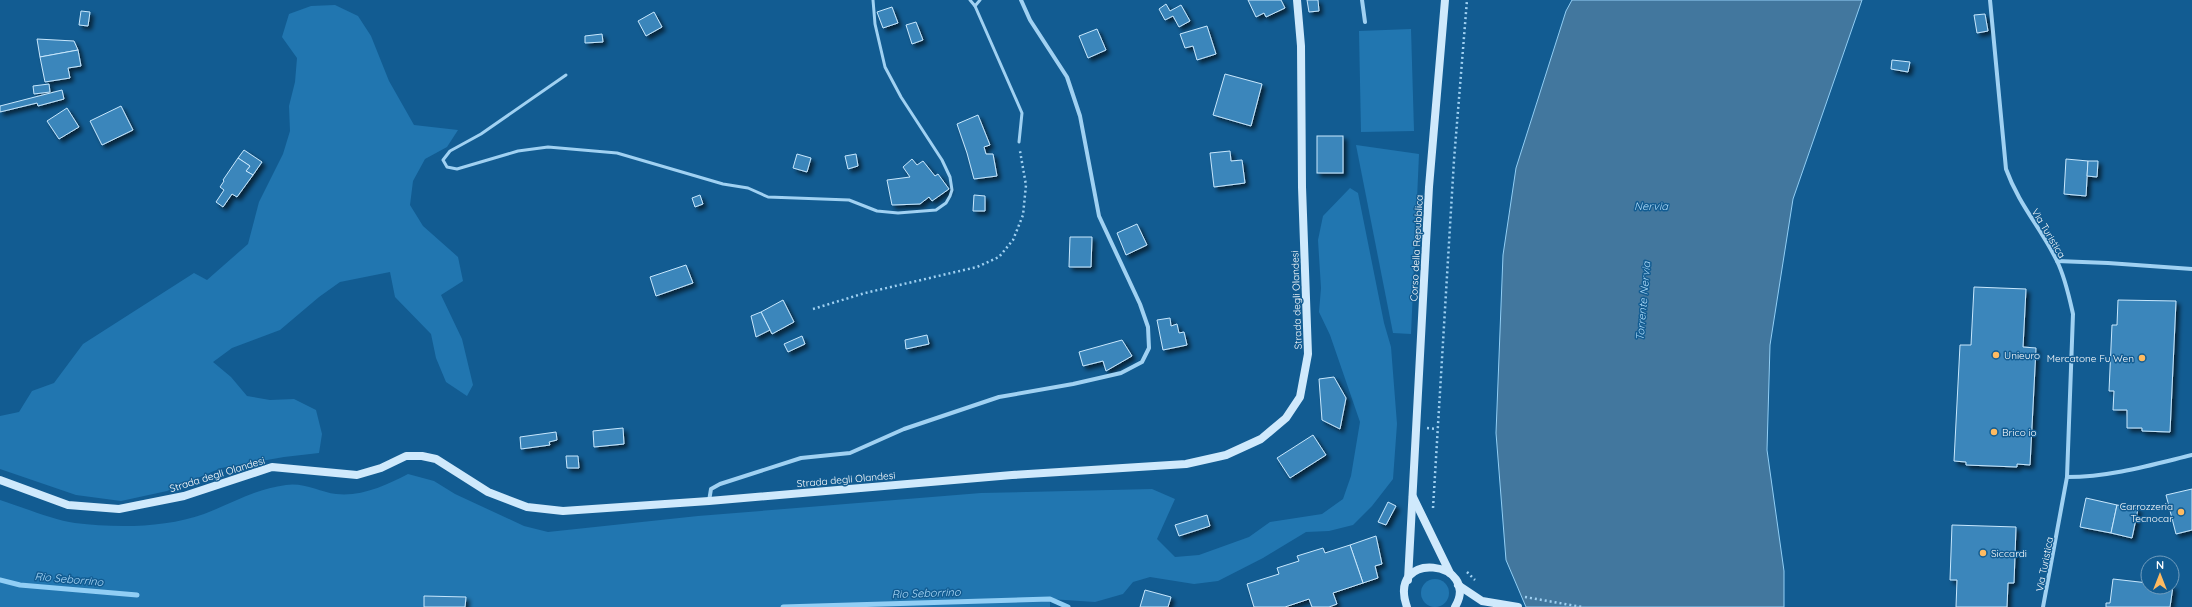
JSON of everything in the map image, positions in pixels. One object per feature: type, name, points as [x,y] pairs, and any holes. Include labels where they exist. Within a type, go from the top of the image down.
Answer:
[{"type":"main road","name":"Strada degli Olandesi","points":[[0,480],[68,505],[119,509],[184,496],[272,467],[357,475],[381,468],[406,456],[422,456],[436,459],[488,492],[527,507],[563,511],[709,501],[1012,475],[1186,464],[1226,455],[1266,435],[1286,418],[1300,397],[1308,354],[1302,187],[1301,46],[1297,0]]},
{"type":"main road","name":"Corso della Repubblica","points":[[1407,607],[1404,598],[1404,589],[1408,580],[1429,187],[1445,0]]},
{"type":"main road","name":"Corso della Repubblica","points":[[1412,497],[1450,574],[1458,585]]},
{"type":"main road","points":[[1408,580],[1420,569],[1427,566],[1440,568],[1450,574]]},
{"type":"main road","points":[[1458,585],[1482,601],[1518,607]]},
{"type":"main road","points":[[1455,607],[1459,594],[1458,585]]},
{"type":"street","points":[[709,501],[711,489],[716,486],[801,458],[850,453],[904,429],[999,397],[1073,384],[1121,373],[1142,362],[1149,348],[1148,327],[1140,304],[1099,216],[1080,116],[1067,77],[1030,20],[1021,0]]},
{"type":"street","points":[[1362,0],[1365,22]]},
{"type":"street","name":"Via Turistica","points":[[1990,0],[2006,169],[2014,192],[2057,261],[2068,292],[2073,314],[2067,477],[2044,607]]},
{"type":"street","points":[[2057,261],[2192,269]]},
{"type":"street","points":[[2067,477],[2128,471],[2192,455]]},
{"type":"lane","points":[[566,75],[481,134],[450,151],[443,160],[447,167],[457,169],[518,151],[548,147],[618,152],[723,184],[748,188],[768,197],[849,200],[877,211],[898,213],[936,210],[946,203],[950,196],[952,190],[950,177],[942,160],[901,97],[885,67],[876,30],[873,0]]},
{"type":"lane","points":[[970,0],[975,6],[1022,113],[1019,142]]},
{"type":"lane","points":[[975,6],[980,0]]},
{"type":"path","points":[[1433,509],[1432,501],[1454,160],[1467,0]]},
{"type":"path","points":[[813,309],[873,292],[977,267],[999,257],[1013,240],[1022,215],[1026,185],[1019,142]]},
{"type":"path","points":[[1465,570],[1476,581]]},
{"type":"path","points":[[1519,596],[1582,607]]},
{"type":"shaded area","points":[[335,5],[358,16],[371,36],[389,81],[414,125],[458,130],[447,147],[425,159],[413,181],[410,205],[423,226],[458,257],[463,281],[441,295],[462,339],[473,385],[467,396],[446,382],[436,358],[431,334],[395,297],[390,272],[340,282],[319,297],[280,330],[232,348],[213,362],[231,377],[247,396],[270,400],[294,399],[316,410],[322,434],[319,453],[284,457],[221,468],[167,491],[121,501],[76,495],[0,469],[0,416],[19,412],[32,391],[54,383],[83,344],[194,273],[207,280],[248,244],[259,202],[283,154],[290,131],[289,106],[295,82],[297,58],[282,37],[289,14],[311,6]]},
{"type":"shaded area","points":[[1411,29],[1414,131],[1361,132],[1359,31]]},
{"type":"shaded area","points":[[1356,145],[1419,154],[1411,334],[1393,333]]},
{"type":"shaded area","points":[[1350,188],[1358,193],[1384,323],[1391,347],[1397,424],[1393,479],[1372,506],[1353,525],[1329,531],[1306,532],[1263,558],[1218,581],[1194,584],[1150,577],[1133,582],[1123,594],[1095,602],[1050,599],[1050,607],[0,607],[0,500],[47,516],[75,523],[107,526],[140,526],[189,519],[254,493],[275,487],[292,484],[336,494],[355,494],[383,486],[408,474],[434,481],[455,494],[524,526],[548,532],[698,516],[981,493],[1152,489],[1175,499],[1157,539],[1175,557],[1199,555],[1249,537],[1270,522],[1322,514],[1343,499],[1351,476],[1360,422],[1330,335],[1319,312],[1321,288],[1318,240],[1323,216]]},
{"type":"shaded area","points":[[1435,579],[1445,583],[1449,593],[1445,603],[1435,607],[1425,603],[1421,593],[1425,583]]},
{"type":"water","name":"Nervia","points":[[1572,0],[1862,0],[1793,199],[1770,345],[1767,450],[1784,571],[1784,607],[1526,607],[1506,560],[1496,433],[1503,255],[1516,168],[1566,11]]},
{"type":"building","points":[[1248,0],[1281,0],[1285,8],[1266,17],[1264,13],[1256,17]]},
{"type":"building","points":[[1307,0],[1318,0],[1319,11],[1309,12]]},
{"type":"building","points":[[1166,4],[1170,11],[1181,5],[1190,21],[1179,27],[1173,16],[1165,20],[1159,9]]},
{"type":"building","points":[[892,7],[898,23],[883,28],[877,12]]},
{"type":"building","points":[[81,11],[90,12],[88,26],[79,25]]},
{"type":"building","points":[[654,12],[662,27],[646,36],[638,21]]},
{"type":"building","points":[[1985,14],[1988,31],[1977,33],[1974,15]]},
{"type":"building","points":[[916,22],[923,40],[912,44],[906,25]]},
{"type":"building","points":[[1207,26],[1216,54],[1197,60],[1193,46],[1185,48],[1180,34]]},
{"type":"building","points":[[1097,29],[1106,50],[1088,58],[1079,36]]},
{"type":"building","points":[[602,34],[603,42],[585,43],[585,36]]},
{"type":"building","points":[[37,39],[74,41],[78,50],[40,57]]},
{"type":"building","points":[[78,50],[81,66],[68,68],[70,78],[45,82],[40,57]]},
{"type":"building","points":[[1892,60],[1910,62],[1908,72],[1891,69]]},
{"type":"building","points":[[1225,74],[1262,84],[1251,126],[1213,115]]},
{"type":"building","points":[[49,84],[50,92],[34,94],[33,86]]},
{"type":"building","points":[[62,90],[64,99],[38,106],[37,103],[0,112],[0,106]]},
{"type":"building","points":[[121,106],[133,130],[102,145],[90,121]]},
{"type":"building","points":[[67,108],[79,127],[59,139],[47,121]]},
{"type":"building","points":[[978,115],[990,145],[984,147],[986,154],[993,154],[997,176],[974,179],[957,124]]},
{"type":"building","points":[[1317,136],[1343,136],[1343,173],[1317,173]]},
{"type":"building","points":[[244,150],[262,162],[253,175],[246,171],[250,166],[238,158]]},
{"type":"building","points":[[1230,151],[1231,161],[1242,160],[1245,183],[1214,187],[1210,153]]},
{"type":"building","points":[[797,154],[811,158],[807,172],[793,168]]},
{"type":"building","points":[[856,154],[858,166],[848,169],[845,156]]},
{"type":"building","points":[[238,158],[250,166],[246,171],[253,175],[237,197],[232,194],[223,207],[216,202],[224,190],[220,187]]},
{"type":"building","points":[[912,159],[917,165],[923,161],[935,176],[938,174],[949,189],[932,201],[929,197],[920,204],[892,205],[887,180],[910,177],[903,167]]},
{"type":"building","points":[[2066,159],[2088,161],[2086,196],[2064,194]]},
{"type":"building","points":[[2088,161],[2098,161],[2097,177],[2087,176]]},
{"type":"building","points":[[700,195],[703,204],[695,207],[692,198]]},
{"type":"building","points":[[974,195],[985,196],[985,211],[973,211]]},
{"type":"building","points":[[1137,224],[1147,245],[1126,255],[1117,233]]},
{"type":"building","points":[[1070,237],[1092,237],[1091,267],[1069,267]]},
{"type":"building","points":[[686,265],[693,283],[656,296],[650,277]]},
{"type":"building","points":[[1974,287],[2026,289],[2023,347],[2036,348],[2030,465],[2017,464],[2017,467],[1966,465],[1966,462],[1954,461],[1960,345],[1971,345]]},
{"type":"building","points":[[783,300],[794,322],[772,334],[761,312]]},
{"type":"building","name":"Mercatone Fu Wen","points":[[2118,300],[2176,301],[2170,432],[2142,431],[2142,428],[2127,428],[2127,410],[2113,410],[2114,391],[2109,391],[2112,325],[2117,325]]},
{"type":"building","points":[[761,312],[770,330],[756,337],[751,316]]},
{"type":"building","points":[[1170,318],[1171,326],[1177,324],[1179,333],[1184,332],[1187,345],[1163,350],[1157,320]]},
{"type":"building","points":[[927,335],[929,344],[906,349],[905,340]]},
{"type":"building","points":[[802,336],[805,344],[788,352],[784,344]]},
{"type":"building","points":[[1122,340],[1132,356],[1106,371],[1103,361],[1083,366],[1079,352]]},
{"type":"building","points":[[1334,377],[1346,398],[1340,429],[1322,420],[1319,379]]},
{"type":"building","points":[[623,428],[624,444],[594,447],[593,431]]},
{"type":"building","points":[[556,432],[557,440],[549,442],[550,445],[521,449],[520,437]]},
{"type":"building","points":[[1313,435],[1326,455],[1290,478],[1277,458]]},
{"type":"building","points":[[566,456],[578,456],[579,468],[567,468]]},
{"type":"building","name":"Carrozzeria Tecnocar","points":[[2192,489],[2192,530],[2176,534],[2166,495]]},
{"type":"building","points":[[2086,498],[2117,505],[2111,533],[2080,527]]},
{"type":"building","points":[[1388,502],[1396,506],[1386,525],[1378,522]]},
{"type":"building","points":[[2117,505],[2138,509],[2132,538],[2111,533]]},
{"type":"building","points":[[1207,515],[1210,526],[1179,536],[1175,525]]},
{"type":"building","name":"Siccardi","points":[[1952,525],[2016,527],[2014,583],[2008,583],[2007,607],[1956,607],[1957,580],[1950,580]]},
{"type":"building","points":[[1376,536],[1382,564],[1375,566],[1378,578],[1363,583],[1350,545]]},
{"type":"building","points":[[1350,545],[1363,583],[1333,593],[1337,604],[1329,607],[1312,607],[1309,599],[1285,607],[1254,607],[1247,584],[1279,574],[1277,568],[1299,561],[1297,556],[1323,548],[1325,553]]},
{"type":"building","points":[[2113,579],[2140,582],[2140,595],[2172,595],[2170,607],[2106,607],[2106,603],[2110,603]]},
{"type":"building","points":[[1145,590],[1171,597],[1168,607],[1140,607]]},
{"type":"building","points":[[424,596],[466,597],[465,607],[424,607]]},
{"type":"waterway","name":"Rio Seborrino","points":[[0,580],[20,585],[137,595]]},
{"type":"waterway","name":"Rio Seborrino","points":[[783,607],[1050,599],[1068,607]]},
{"type":"place","name":"Unieuro","points":[[1996,355]]},
{"type":"place","name":"Mercatone Fu Wen","points":[[2142,358]]},
{"type":"place","name":"Brico io","points":[[1994,432]]},
{"type":"place","name":"Carrozzeria Tecnocar","points":[[2181,512]]},
{"type":"place","name":"Siccardi","points":[[1983,553]]},
{"type":"water label","name":"Torrente Nervia","points":[[1643,301]]}]
